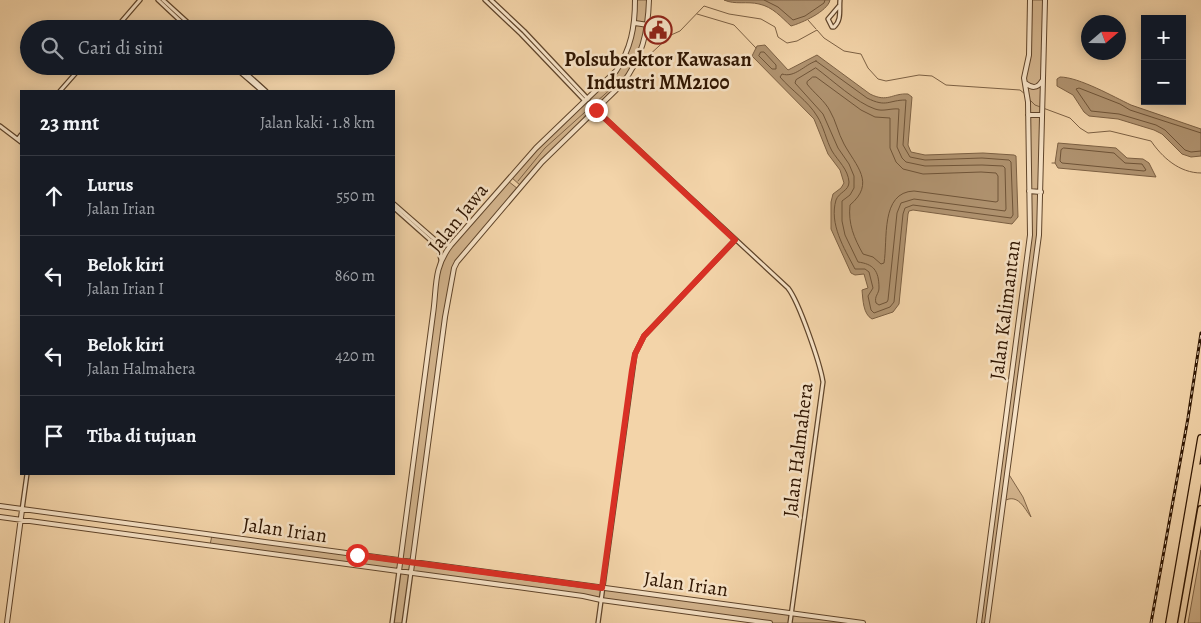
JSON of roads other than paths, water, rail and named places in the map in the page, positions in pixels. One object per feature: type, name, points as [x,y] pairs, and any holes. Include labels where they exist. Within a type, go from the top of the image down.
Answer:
[{"type":"highway","points":[[1169,623],[1201,438]]},
{"type":"highway","points":[[1176,623],[1201,467]]},
{"type":"highway","points":[[1176,623],[1201,484]]},
{"type":"highway","points":[[1181,623],[1201,509]]},
{"type":"street","points":[[123,20],[140,0]]},
{"type":"street","points":[[158,0],[179,20]]},
{"type":"street","points":[[163,0],[185,20]]},
{"type":"street","points":[[485,0],[586,100]]},
{"type":"street","points":[[491,0],[524,31],[586,100]]},
{"type":"street","name":"Jalan Jawa","points":[[392,623],[438,267],[451,245],[536,148],[609,79],[620,65],[631,43],[635,23],[635,0]]},
{"type":"street","name":"Jalan Jawa","points":[[404,623],[454,268],[457,262],[542,162],[622,84],[633,69],[643,49],[648,25],[649,0]]},
{"type":"street","points":[[839,6],[828,19],[832,27],[838,24],[840,20],[840,0]]},
{"type":"street","name":"Jalan Kalimantan","points":[[979,623],[1030,235],[1028,102],[1024,76],[1029,55],[1030,0]]},
{"type":"street","name":"Jalan Kalimantan","points":[[988,623],[1039,235],[1042,192],[1045,0]]},
{"type":"street","points":[[635,23],[648,25]]},
{"type":"street","points":[[61,90],[74,75]]},
{"type":"street","points":[[244,75],[261,90]]},
{"type":"street","points":[[247,75],[261,90]]},
{"type":"street","points":[[1025,82],[1031,87],[1035,87],[1043,79]]},
{"type":"street","name":"Jalan Halmahera","points":[[596,110],[792,293],[819,366],[823,382],[823,392],[790,623]]},
{"type":"street","points":[[1028,115],[1042,113]]},
{"type":"street","points":[[0,126],[19,140]]},
{"type":"street","points":[[1029,190],[1042,192]]},
{"type":"street","points":[[395,205],[400,212]]},
{"type":"street","points":[[395,209],[428,236],[438,247],[441,260]]},
{"type":"street","points":[[428,236],[441,244],[451,245]]},
{"type":"street","points":[[598,623],[632,370],[637,348],[644,336],[735,240]]},
{"type":"street","points":[[1008,402],[1017,403]]},
{"type":"street","points":[[417,440],[429,443]]},
{"type":"street","points":[[7,623],[27,475]]},
{"type":"street","name":"Jalan Irian","points":[[0,506],[862,623]]},
{"type":"street","name":"Jalan Irian","points":[[0,517],[411,572],[770,623]]},
{"type":"street","points":[[210,545],[212,535]]},
{"type":"water","points":[[724,0],[830,0],[820,12],[791,26],[764,5]]},
{"type":"water","points":[[765,45],[788,70],[817,55],[876,97],[886,98],[908,94],[912,97],[908,145],[911,152],[925,155],[983,153],[1016,156],[1018,217],[1012,224],[909,211],[899,304],[893,312],[872,319],[869,317],[863,302],[862,290],[868,288],[864,274],[855,275],[851,273],[831,229],[831,202],[833,194],[844,183],[840,170],[828,154],[814,119],[752,56],[757,46]]},
{"type":"water","points":[[1060,77],[1077,80],[1131,105],[1201,129],[1201,156],[1191,157],[1182,154],[1162,134],[1154,130],[1118,119],[1089,116],[1084,112],[1073,95],[1057,86],[1057,79]]},
{"type":"water","points":[[1058,143],[1116,148],[1127,158],[1143,159],[1149,163],[1156,177],[1058,168],[1055,163]]},
{"type":"waterway","points":[[633,70],[671,35],[680,31],[704,6],[729,14],[761,19],[775,27],[778,37],[787,43],[797,41],[817,30],[824,38],[844,51],[861,54],[868,68],[878,79],[886,81],[919,75],[932,76],[946,85],[1020,90],[1025,94]]},
{"type":"waterway","points":[[697,14],[734,25],[756,48]]},
{"type":"waterway","points":[[808,20],[816,29]]},
{"type":"waterway","points":[[518,181],[545,148],[624,77]]},
{"type":"waterway","points":[[1029,99],[1035,105],[1070,118],[1088,133],[1110,131],[1151,141],[1160,153],[1178,167],[1201,173]]},
{"type":"railway","points":[[1151,623],[1188,418],[1201,333]]},
{"type":"place","name":"Polsubsektor Kawasan Industri MM2100","points":[[658,30]]}]
